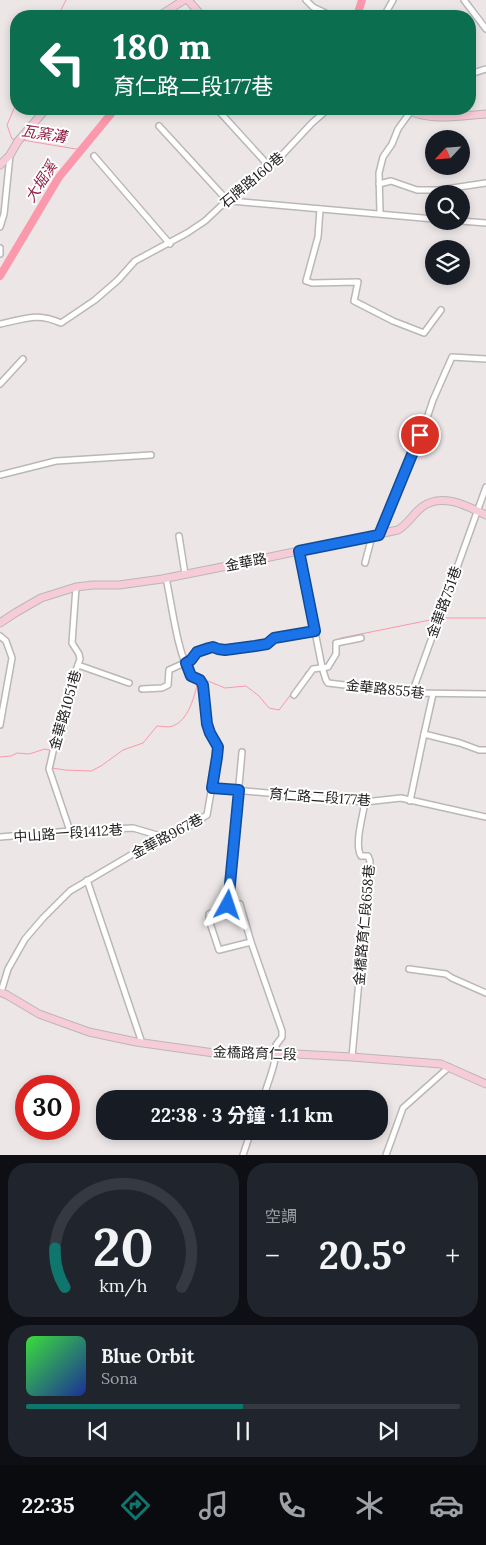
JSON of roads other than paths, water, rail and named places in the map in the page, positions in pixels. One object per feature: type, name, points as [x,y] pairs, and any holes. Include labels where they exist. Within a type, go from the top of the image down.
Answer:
[{"type":"street","points":[[169,10],[186,0],[196,10]]},
{"type":"street","points":[[306,0],[319,10]]},
{"type":"street","points":[[464,0],[472,10]]},
{"type":"street","points":[[476,15],[486,28]]},
{"type":"street","points":[[0,165],[41,115]]},
{"type":"street","points":[[222,115],[268,165]]},
{"type":"street","name":"石牌路160巷","points":[[0,324],[38,316],[48,317],[61,322],[95,300],[118,280],[135,261],[170,244],[205,221],[222,205],[232,201],[248,182],[283,154],[321,115]]},
{"type":"street","points":[[380,213],[379,173],[383,157],[392,144],[405,115]]},
{"type":"street","points":[[429,115],[438,118],[474,115]]},
{"type":"street","points":[[159,126],[226,198],[232,201],[320,210],[425,217]]},
{"type":"street","points":[[0,227],[4,214],[10,155]]},
{"type":"street","points":[[94,156],[170,244]]},
{"type":"street","points":[[379,184],[391,181],[417,190],[439,190],[486,183]]},
{"type":"street","points":[[320,210],[318,237],[306,281],[312,283],[358,282],[354,301],[393,321],[424,333],[441,310]]},
{"type":"street","points":[[470,222],[486,223]]},
{"type":"street","points":[[0,248],[0,254]]},
{"type":"street","points":[[365,563],[452,357],[486,360]]},
{"type":"street","points":[[0,384],[23,359]]},
{"type":"street","points":[[0,475],[56,461],[151,455]]},
{"type":"street","name":"金華路751巷","points":[[412,693],[486,487]]},
{"type":"street","name":"金華路","points":[[0,623],[41,598],[76,587],[119,585],[166,578],[398,530],[422,507],[443,500],[456,503],[486,516]]},
{"type":"street","points":[[179,536],[185,574]]},
{"type":"street","name":"金華路855巷","points":[[299,551],[322,666],[328,683],[412,693],[486,694]]},
{"type":"street","name":"金華路967巷","points":[[0,992],[8,969],[25,939],[70,891],[164,837],[179,832],[207,815],[218,747],[207,724],[203,685],[200,680],[191,676],[178,637],[166,578]]},
{"type":"street","name":"金華路1051巷","points":[[70,831],[49,769],[80,659],[80,654],[72,642],[76,587]]},
{"type":"street","points":[[142,689],[162,688],[168,685],[169,670],[191,660],[197,652],[213,647],[225,650],[267,644],[274,638],[315,631]]},
{"type":"street","points":[[0,636],[6,641],[12,658],[0,725]]},
{"type":"street","points":[[294,695],[313,669],[322,666],[328,667],[336,654],[336,643],[361,638]]},
{"type":"street","points":[[78,665],[129,683]]},
{"type":"street","points":[[410,801],[432,694]]},
{"type":"street","points":[[424,734],[479,750],[486,750]]},
{"type":"street","points":[[242,752],[228,905],[209,914],[209,920],[218,950],[251,942]]},
{"type":"street","name":"育仁路二段177巷","points":[[212,788],[365,802],[401,798],[486,816]]},
{"type":"street","name":"金橋路育仁段658巷","points":[[352,1057],[370,861],[368,856],[360,854],[359,851],[365,802]]},
{"type":"street","name":"中山路一段1412巷","points":[[0,837],[133,828],[164,837]]},
{"type":"street","points":[[87,880],[142,1042]]},
{"type":"street","points":[[240,904],[282,1031],[282,1037],[276,1045],[277,1053],[266,1090]]},
{"type":"street","points":[[409,969],[446,974],[486,993]]},
{"type":"street","name":"金橋路育仁段","points":[[0,992],[39,1014],[89,1032],[221,1054],[277,1053],[441,1064],[486,1084]]},
{"type":"street","points":[[386,1155],[403,1108],[449,1067]]},
{"type":"street","points":[[243,1155],[249,1140]]},
{"type":"waterway","name":"瓦窯溝","points":[[61,10],[66,0]]},
{"type":"waterway","name":"大堀溪","points":[[359,10],[362,0]]},
{"type":"waterway","name":"瓦窯溝","points":[[11,115],[7,125],[12,139],[16,139]]},
{"type":"waterway","name":"大堀溪","points":[[0,276],[59,177],[110,115]]},
{"type":"waterway","name":"瓦窯溝","points":[[22,140],[82,150]]},
{"type":"waterway","points":[[442,618],[486,618]]},
{"type":"waterway","points":[[339,639],[435,619]]},
{"type":"waterway","points":[[332,657],[334,649]]},
{"type":"waterway","points":[[302,680],[306,672],[310,670]]},
{"type":"waterway","points":[[203,683],[208,681],[225,688],[246,686],[259,696],[269,708],[279,710],[292,693]]},
{"type":"waterway","points":[[55,753],[52,768],[91,771],[123,750],[143,743],[157,726],[169,727],[178,723],[189,709],[199,685]]},
{"type":"waterway","points":[[0,757],[11,756],[17,753],[29,754],[45,749],[52,751]]}]
